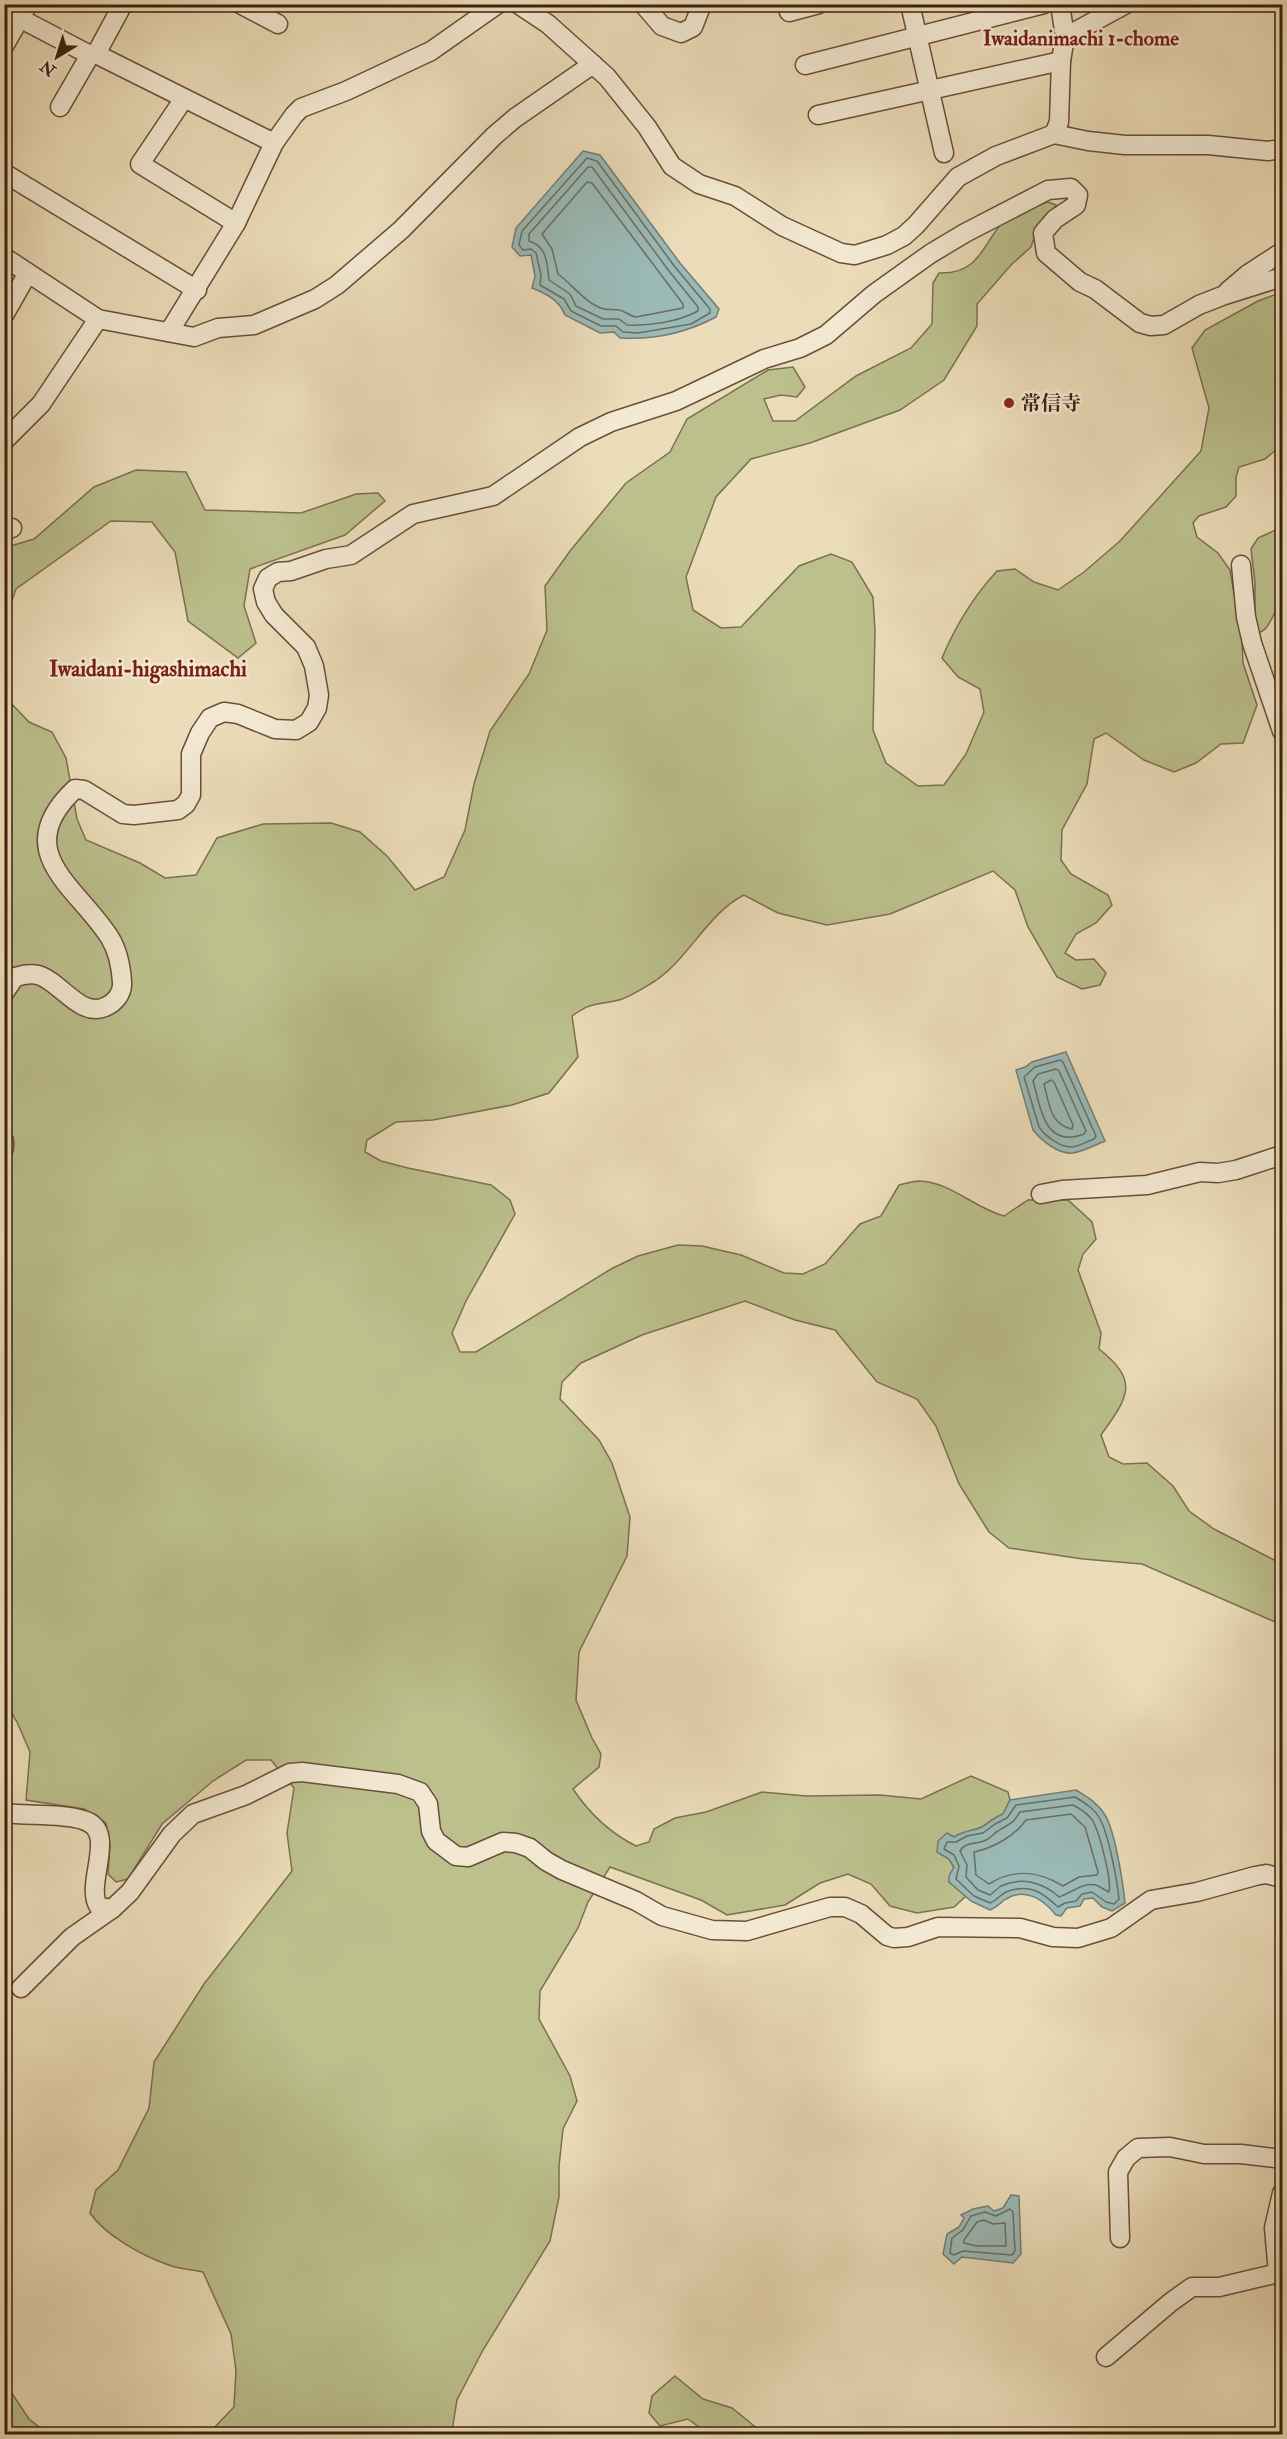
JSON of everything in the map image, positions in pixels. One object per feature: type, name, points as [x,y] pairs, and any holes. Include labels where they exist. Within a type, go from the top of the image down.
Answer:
[{"type":"street","points":[[60,106],[123,4]]},
{"type":"street","points":[[240,4],[278,24]]},
{"type":"street","points":[[170,333],[236,223],[274,143],[294,115],[302,108],[346,92],[431,51],[498,4]]},
{"type":"street","points":[[518,4],[548,24],[616,86],[672,166],[699,184],[735,196],[782,226],[841,253],[855,255],[887,245],[904,236],[958,177],[996,156],[1054,134],[1125,145],[1208,145],[1268,151],[1282,149]]},
{"type":"street","points":[[643,4],[662,26],[681,33],[693,27],[702,4]]},
{"type":"street","points":[[789,12],[819,4]]},
{"type":"street","points":[[910,4],[944,153]]},
{"type":"street","points":[[805,65],[1044,4]]},
{"type":"street","points":[[1054,134],[1059,122],[1061,61],[1065,37],[1060,4]]},
{"type":"street","points":[[1065,37],[1126,4]]},
{"type":"street","points":[[4,46],[17,11],[93,54],[274,143]]},
{"type":"street","points":[[818,115],[1061,61]]},
{"type":"street","points":[[4,257],[98,319],[194,337],[218,328],[254,325],[315,299],[337,285],[401,230],[494,136],[515,118],[593,64]]},
{"type":"street","points":[[183,100],[140,164],[236,223]]},
{"type":"street","points":[[4,173],[197,290]]},
{"type":"street","points":[[4,993],[15,977],[28,974],[39,975],[89,1008],[104,1008],[116,1000],[122,987],[118,954],[110,938],[58,875],[49,856],[47,835],[52,819],[59,806],[75,789],[84,790],[123,814],[178,810],[186,804],[190,795],[191,754],[210,718],[224,712],[238,714],[275,729],[296,730],[309,722],[317,708],[319,695],[314,666],[306,647],[274,615],[266,602],[263,589],[268,578],[278,572],[291,571],[326,559],[351,555],[413,514],[493,496],[580,437],[601,427],[676,401],[764,359],[800,348],[826,335],[874,294],[930,254],[1022,202],[1048,190],[1071,188],[1078,195],[1076,205],[1055,219],[1043,233],[1046,253],[1080,282],[1095,289],[1140,323],[1151,326],[1164,325],[1199,305],[1282,277]]},
{"type":"street","points":[[1222,296],[1248,274],[1282,252]]},
{"type":"street","points":[[4,315],[28,273]]},
{"type":"street","points":[[4,441],[41,404],[98,319]]},
{"type":"street","points":[[1242,565],[1246,616],[1252,643],[1282,731]]},
{"type":"street","points":[[4,1141],[4,1148]]},
{"type":"street","points":[[1041,1194],[1062,1190],[1147,1185],[1200,1172],[1218,1173],[1236,1170],[1282,1155]]},
{"type":"street","points":[[21,1988],[72,1937],[112,1909],[144,1874],[180,1824],[193,1814],[246,1795],[290,1773],[302,1772],[398,1784],[413,1788],[420,1792],[428,1804],[431,1831],[436,1841],[456,1856],[468,1857],[502,1842],[516,1843],[530,1848],[562,1870],[636,1901],[662,1916],[712,1930],[747,1931],[814,1910],[846,1907],[861,1914],[887,1936],[894,1938],[908,1937],[938,1927],[1020,1928],[1053,1937],[1078,1938],[1111,1928],[1151,1900],[1197,1892],[1266,1874],[1282,1878]]},
{"type":"street","points":[[4,1813],[85,1820],[96,1831],[101,1845],[94,1898],[99,1907],[112,1909]]},
{"type":"street","points":[[1120,2238],[1118,2172],[1126,2158],[1138,2148],[1170,2147],[1204,2154],[1241,2154],[1282,2160]]},
{"type":"street","points":[[1106,2357],[1192,2287],[1220,2287],[1280,2273],[1274,2229],[1282,2193]]},
{"type":"green space","points":[[1048,202],[1056,205],[1053,212],[1038,226],[1031,247],[1011,265],[977,304],[977,326],[944,380],[900,410],[810,443],[751,459],[716,497],[686,577],[693,610],[721,628],[741,627],[799,566],[831,554],[852,562],[873,597],[875,631],[873,730],[886,763],[918,786],[944,785],[966,754],[984,712],[980,689],[958,677],[942,658],[973,601],[997,571],[1015,569],[1034,582],[1058,590],[1084,572],[1120,541],[1201,451],[1209,408],[1192,348],[1205,330],[1258,301],[1282,292],[1282,445],[1265,459],[1239,467],[1236,477],[1236,496],[1226,507],[1199,516],[1193,523],[1197,537],[1218,553],[1230,570],[1242,641],[1243,663],[1257,705],[1243,743],[1221,744],[1196,763],[1174,772],[1144,760],[1106,733],[1094,739],[1087,784],[1062,830],[1061,860],[1071,874],[1108,895],[1112,905],[1096,923],[1076,934],[1065,953],[1076,960],[1094,959],[1106,973],[1100,985],[1082,989],[1057,977],[1028,927],[1015,890],[993,871],[890,914],[827,925],[778,913],[744,895],[720,912],[678,960],[655,981],[623,999],[590,1006],[572,1016],[578,1057],[549,1093],[512,1105],[433,1120],[396,1122],[367,1140],[365,1152],[381,1161],[491,1185],[510,1200],[515,1214],[466,1301],[452,1333],[460,1352],[476,1352],[611,1269],[638,1256],[678,1245],[702,1246],[741,1255],[784,1273],[803,1274],[825,1264],[860,1224],[881,1216],[899,1185],[917,1181],[931,1182],[1004,1216],[1028,1200],[1068,1200],[1092,1222],[1096,1239],[1083,1254],[1078,1270],[1101,1333],[1099,1349],[1121,1371],[1125,1381],[1126,1391],[1123,1400],[1101,1435],[1109,1457],[1123,1464],[1147,1463],[1173,1486],[1189,1511],[1214,1529],[1282,1564],[1282,1625],[1142,1564],[1083,1559],[1009,1548],[989,1532],[959,1484],[936,1426],[917,1399],[877,1382],[835,1330],[795,1320],[745,1301],[642,1335],[581,1363],[562,1382],[560,1399],[599,1440],[612,1463],[630,1517],[627,1556],[579,1652],[576,1700],[601,1754],[599,1767],[573,1789],[593,1814],[617,1835],[636,1846],[649,1842],[654,1829],[675,1818],[706,1812],[762,1792],[806,1796],[880,1795],[921,1799],[971,1776],[1008,1792],[1010,1800],[1003,1814],[982,1827],[954,1837],[949,1859],[954,1868],[949,1882],[966,1896],[954,1907],[917,1913],[890,1906],[871,1884],[848,1874],[820,1883],[785,1905],[727,1915],[701,1900],[610,1867],[588,1902],[578,1928],[540,1991],[539,2019],[570,2076],[577,2101],[563,2129],[559,2166],[559,2197],[550,2241],[483,2350],[457,2400],[452,2431],[454,2434],[196,2434],[212,2430],[234,2407],[236,2370],[231,2334],[203,2272],[170,2266],[135,2250],[105,2229],[90,2213],[96,2190],[118,2170],[149,2108],[154,2062],[204,1984],[292,1871],[287,1833],[294,1788],[271,1760],[246,1760],[213,1781],[162,1824],[128,1879],[116,1882],[108,1874],[110,1846],[106,1823],[84,1809],[26,1800],[30,1752],[4,1700],[4,691],[5,697],[29,722],[52,732],[66,758],[77,819],[86,840],[140,863],[165,878],[196,875],[217,838],[263,824],[331,823],[360,832],[387,856],[415,890],[444,877],[465,830],[474,784],[490,731],[529,674],[547,630],[545,586],[570,551],[626,483],[670,452],[687,419],[768,370],[793,367],[805,387],[797,397],[781,395],[764,399],[773,421],[795,421],[856,376],[911,348],[932,324],[933,283],[939,273],[955,272],[967,267],[976,260],[1005,219],[1020,209]]},
{"type":"green space","points":[[136,470],[186,472],[205,510],[301,513],[356,494],[378,493],[385,501],[345,535],[250,569],[244,606],[256,643],[238,658],[188,621],[175,552],[152,522],[111,521],[16,589],[5,620],[4,550],[34,539],[94,487]]},
{"type":"green space","points":[[1282,527],[1282,602],[1265,629],[1257,633],[1251,549],[1258,538]]},
{"type":"green space","points":[[675,2376],[703,2399],[732,2408],[759,2430],[760,2434],[701,2434],[700,2428],[688,2419],[660,2426],[649,2413],[652,2396]]},
{"type":"green space","points":[[5,2383],[29,2419],[48,2434],[5,2434]]},
{"type":"water","points":[[583,151],[600,155],[680,263],[719,309],[716,317],[670,334],[645,338],[620,338],[614,332],[600,333],[565,315],[552,298],[532,288],[535,276],[531,255],[520,256],[512,247],[516,228]]},
{"type":"water","points":[[1066,1052],[1105,1141],[1073,1153],[1056,1149],[1033,1130],[1016,1070],[1032,1062]]},
{"type":"water","points":[[1076,1790],[1099,1807],[1109,1823],[1118,1858],[1125,1903],[1112,1911],[1102,1907],[1093,1898],[1084,1899],[1080,1906],[1067,1908],[1061,1916],[1056,1915],[1040,1900],[1021,1894],[1006,1899],[990,1910],[971,1901],[949,1882],[949,1876],[954,1867],[949,1859],[937,1852],[938,1841],[947,1833],[954,1837],[982,1827],[1003,1814],[1010,1800]]},
{"type":"water","points":[[1011,2195],[1019,2196],[1021,2254],[1013,2263],[962,2257],[954,2264],[943,2254],[947,2234],[959,2227],[964,2218],[961,2215],[973,2209],[988,2206],[994,2211],[1003,2208]]},
{"type":"place","name":"常信寺","points":[[1009,403]]},
{"type":"district","name":"Iwaidanimachi 1-chome","points":[[1081,38]]},
{"type":"district","name":"Iwaidani-higashimachi","points":[[148,668]]}]
